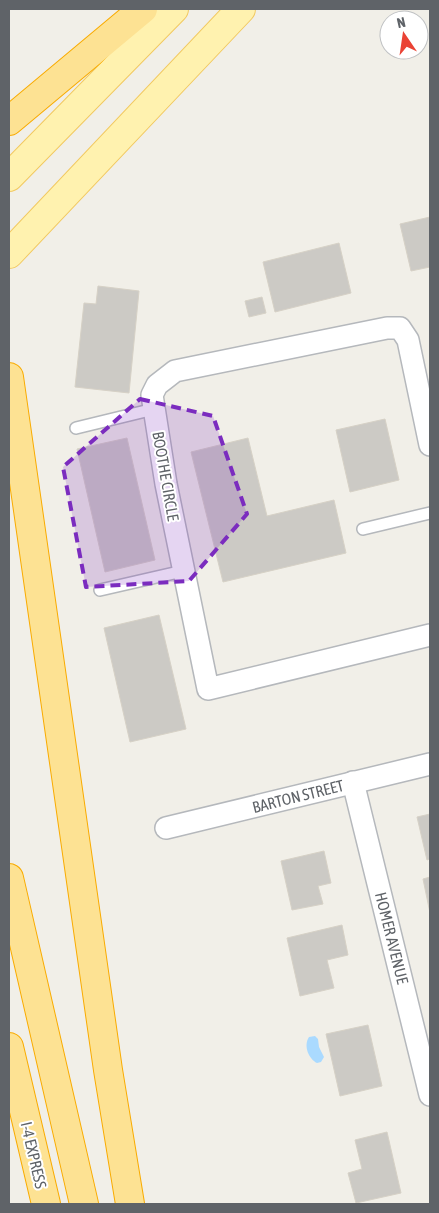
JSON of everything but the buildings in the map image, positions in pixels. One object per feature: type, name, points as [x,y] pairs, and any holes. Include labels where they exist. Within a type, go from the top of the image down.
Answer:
[{"type":"highway","points":[[14,112],[143,9]]},
{"type":"highway","points":[[9,377],[108,1070],[130,1204]]},
{"type":"highway","points":[[9,878],[84,1204]]},
{"type":"highway","name":"I-4 EXPRESS","points":[[9,1047],[46,1204]]},
{"type":"main road","points":[[9,177],[174,9]]},
{"type":"main road","points":[[9,254],[235,15]]},
{"type":"street","name":"BOOTHE CIRCLE","points":[[429,431],[408,340],[400,328],[386,328],[176,372],[157,386],[152,395],[183,571],[208,689],[430,635]]},
{"type":"street","name":"BARTON STREET","points":[[166,828],[430,764]]},
{"type":"street","name":"HOMER AVENUE","points":[[353,782],[430,1094]]},
{"type":"lane","points":[[76,428],[154,409]]},
{"type":"lane","points":[[363,529],[430,513]]},
{"type":"lane","points":[[100,590],[183,571]]},
{"type":"highlighted area","points":[[140,399],[213,416],[247,514],[189,581],[86,587],[63,467]]},
{"type":"water","points":[[315,1036],[318,1039],[319,1047],[324,1057],[321,1062],[317,1063],[309,1055],[307,1048],[309,1037]]}]
